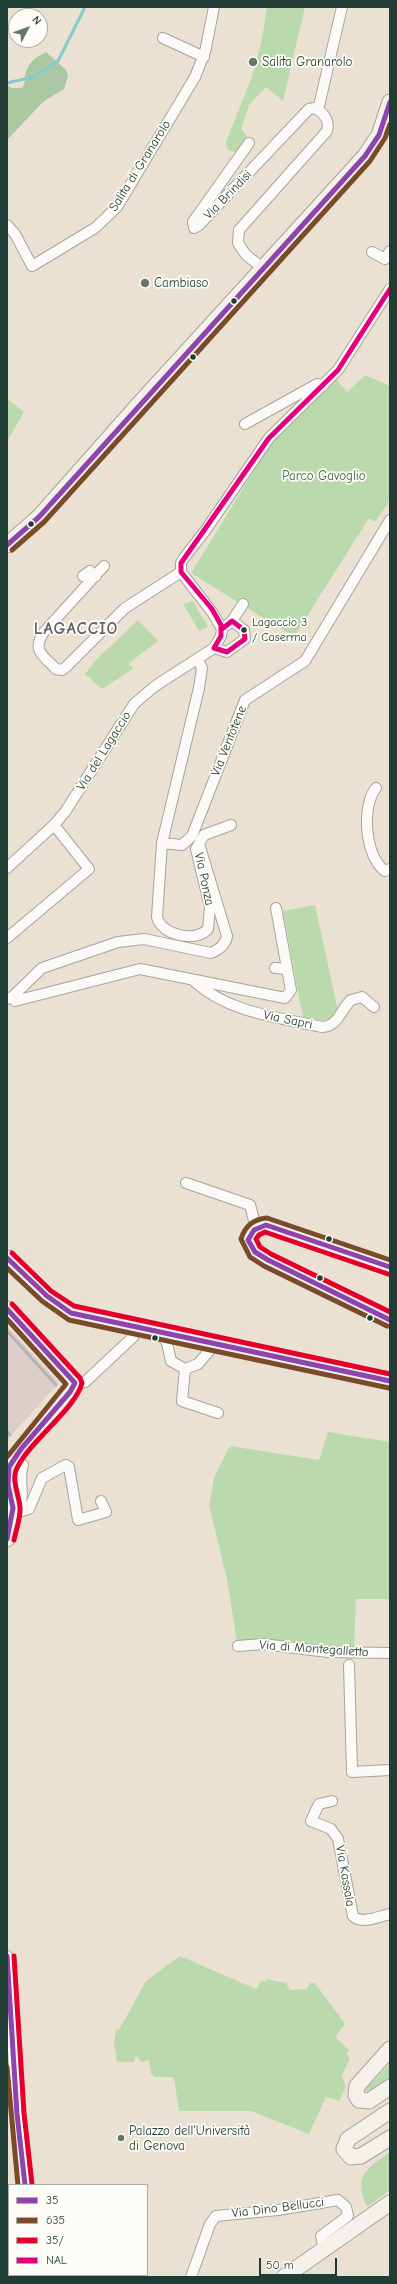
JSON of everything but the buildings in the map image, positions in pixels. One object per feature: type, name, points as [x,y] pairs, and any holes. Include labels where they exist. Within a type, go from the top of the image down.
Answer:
[{"type":"street","name":"Salita di Granarolo","points":[[7,225],[15,234],[32,266],[77,240],[110,215],[189,89],[204,57],[214,7]]},
{"type":"street","points":[[263,268],[246,254],[238,243],[239,230],[327,131],[327,120],[318,110],[342,7]]},
{"type":"street","points":[[163,38],[204,57]]},
{"type":"street","points":[[7,545],[39,517],[368,152],[379,135],[390,102]]},
{"type":"street","name":"Via Brindisi","points":[[249,143],[193,222],[194,228],[198,226],[309,109],[318,110]]},
{"type":"street","points":[[372,252],[382,259],[385,259],[390,251]]},
{"type":"street","points":[[222,629],[212,612],[181,572],[181,563],[205,531],[269,438],[323,386],[350,354],[390,289]]},
{"type":"street","points":[[245,424],[317,384],[323,386]]},
{"type":"street","name":"Via Ventotene","points":[[162,843],[182,845],[192,836],[245,700],[305,661],[390,520]]},
{"type":"street","points":[[104,566],[44,632],[38,642],[39,652],[56,669],[62,670],[66,667],[125,608],[181,572]]},
{"type":"street","points":[[83,576],[90,571],[96,576]]},
{"type":"street","name":"Via del Lagaccio","points":[[7,868],[54,825],[134,704],[155,686],[198,660],[214,648],[221,636],[222,629],[232,620],[243,604]]},
{"type":"street","points":[[214,648],[227,652],[244,639],[242,628],[232,620]]},
{"type":"street","name":"Via Ponza","points":[[10,998],[42,968],[118,942],[144,940],[208,953],[220,948],[226,941],[227,936],[202,848],[198,847],[196,849],[211,913],[208,929],[198,936],[170,932],[162,927],[157,920],[156,897],[162,843],[199,688],[202,668],[198,660]]},
{"type":"street","points":[[376,788],[370,795],[367,828],[377,864],[385,872],[390,869]]},
{"type":"street","points":[[7,938],[89,869],[54,825]]},
{"type":"street","points":[[196,849],[204,835],[231,825]]},
{"type":"street","points":[[10,998],[15,1001],[140,969],[285,998],[291,990],[276,908]]},
{"type":"street","points":[[275,968],[287,969]]},
{"type":"street","name":"Via Sapri","points":[[193,980],[218,998],[240,1008],[322,1027],[328,1026],[335,1022],[349,1001],[353,999],[362,997],[374,1007]]},
{"type":"street","points":[[186,1183],[250,1205],[256,1228]]},
{"type":"street","points":[[390,1267],[273,1226],[261,1226],[256,1228],[250,1234],[248,1240],[251,1247],[260,1255],[390,1320]]},
{"type":"street","points":[[7,1258],[48,1296],[71,1313],[162,1334],[390,1381]]},
{"type":"street","points":[[7,1309],[41,1348],[72,1378],[75,1385]]},
{"type":"street","points":[[162,1334],[167,1343],[171,1361],[185,1368],[198,1364],[215,1344]]},
{"type":"street","points":[[9,1534],[13,1508],[8,1474],[9,1467],[14,1457],[75,1385],[85,1382],[133,1338]]},
{"type":"street","points":[[185,1368],[182,1401],[218,1413]]},
{"type":"street","points":[[14,1457],[23,1465],[21,1471],[23,1498],[20,1508],[24,1511],[29,1509],[42,1478],[68,1465],[78,1520],[106,1512],[101,1501]]},
{"type":"street","name":"Via di Montegalletto","points":[[238,1646],[263,1644],[328,1652],[390,1653]]},
{"type":"street","points":[[349,1665],[352,1772],[390,1770]]},
{"type":"street","name":"Via Kassala","points":[[332,1802],[319,1804],[311,1821],[332,1829],[338,1839],[353,1916],[356,1919],[365,1920],[390,1914]]},
{"type":"street","points":[[7,1956],[17,2114],[25,2184]]},
{"type":"street","points":[[390,2049],[357,2086],[356,2095],[360,2100],[368,2101],[390,2087]]},
{"type":"street","points":[[390,2111],[348,2139],[344,2149],[351,2157],[358,2158],[390,2138]]},
{"type":"street","name":"Via Dino Bellucci","points":[[191,2277],[210,2224],[220,2214],[278,2210],[338,2200],[346,2207],[348,2216],[321,2236],[324,2249]]},
{"type":"street","points":[[284,2277],[390,2204]]},
{"type":"shaded area","points":[[7,1326],[59,1383],[7,1440]]},
{"type":"green space","points":[[267,7],[305,7],[283,101],[266,87],[249,105],[241,129],[249,139],[236,153],[227,149],[226,142],[253,74],[262,39]]},
{"type":"green space","points":[[46,52],[66,70],[68,76],[64,89],[44,101],[7,140],[7,85],[11,88],[22,88],[26,71],[30,64],[35,58]]},
{"type":"green space","name":"Parco Gavoglio","points":[[365,375],[390,386],[390,500],[375,522],[369,518],[294,637],[191,573],[274,438],[335,378],[347,392]]},
{"type":"green space","points":[[7,399],[24,412],[7,442]]},
{"type":"green space","points":[[193,601],[208,627],[199,631],[183,604]]},
{"type":"green space","points":[[138,620],[158,641],[129,663],[133,669],[102,689],[85,674],[96,660]]},
{"type":"green space","points":[[315,905],[338,1011],[331,1017],[317,1021],[303,1018],[283,911]]},
{"type":"green space","points":[[328,1432],[390,1442],[390,1599],[356,1599],[354,1649],[287,1641],[237,1642],[227,1579],[209,1506],[214,1478],[230,1446],[319,1460]]},
{"type":"green space","points":[[180,1956],[256,1989],[261,1981],[265,1982],[267,1979],[286,1983],[290,1990],[307,1989],[310,1983],[315,1983],[345,2024],[335,2037],[349,2050],[346,2054],[350,2058],[342,2076],[346,2087],[339,2101],[326,2097],[309,2134],[251,2111],[179,2111],[174,2077],[155,2077],[151,2074],[149,2060],[142,2062],[139,2060],[139,2057],[136,2056],[134,2062],[117,2062],[114,2043],[116,2030],[119,2030],[146,1981]]},
{"type":"green space","points":[[390,2064],[390,2079],[368,2093],[365,2090]]},
{"type":"green space","points":[[390,2152],[390,2190],[367,2207],[361,2188],[364,2174],[374,2163]]},
{"type":"waterway","points":[[7,83],[33,77],[58,61],[85,7]]},
{"type":"railway","points":[[7,1331],[56,1385]]},
{"type":"railway","points":[[7,1431],[10,1435]]},
{"type":"transit line","name":"35","points":[[7,545],[39,517],[365,156],[379,135],[390,102]]},
{"type":"transit line","name":"635","points":[[12,550],[44,522],[370,161],[385,138],[390,124]]},
{"type":"transit line","name":"NAL","points":[[222,629],[232,621],[244,630],[245,639],[227,652],[214,648],[221,636],[221,625],[212,609],[181,572],[181,563],[269,438],[338,370],[390,289]]},
{"type":"transit line","name":"635","points":[[387,1326],[264,1266],[250,1257],[241,1239],[245,1230],[250,1224],[267,1218],[390,1260]]},
{"type":"transit line","name":"35","points":[[390,1267],[266,1225],[254,1230],[248,1240],[255,1252],[268,1260],[390,1320]]},
{"type":"transit line","name":"35/","points":[[388,1274],[265,1232],[259,1235],[256,1239],[260,1247],[271,1254],[390,1312]]},
{"type":"transit line","name":"35/","points":[[12,1253],[51,1291],[74,1306],[390,1374]]},
{"type":"transit line","name":"35","points":[[7,1258],[47,1296],[71,1313],[390,1381]]},
{"type":"transit line","name":"635","points":[[7,1268],[42,1301],[69,1320],[389,1388]]},
{"type":"transit line","name":"35/","points":[[12,1304],[80,1378],[82,1383],[78,1393],[71,1403],[32,1447],[17,1468],[15,1473],[15,1482],[20,1511],[14,1540]]},
{"type":"transit line","name":"35","points":[[7,1309],[75,1383],[70,1392],[21,1449],[9,1467],[8,1485],[13,1508],[7,1539]]},
{"type":"transit line","name":"635","points":[[7,1319],[66,1384],[7,1457]]},
{"type":"transit line","name":"35","points":[[7,1956],[17,2114],[25,2184]]},
{"type":"transit line","name":"35/","points":[[14,1956],[24,2113],[32,2184]]},
{"type":"transit line","name":"635","points":[[7,2067],[18,2184]]},
{"type":"place","name":"Salita Granarolo","points":[[253,62]]},
{"type":"place","name":"Cambiaso","points":[[145,283]]},
{"type":"place","name":"Lagaccio 3 / Caserma","points":[[244,630]]},
{"type":"place","name":"Palazzo dell'Università di Genova","points":[[121,2138]]},
{"type":"district","name":"LAGACCIO","points":[[76,629]]}]
